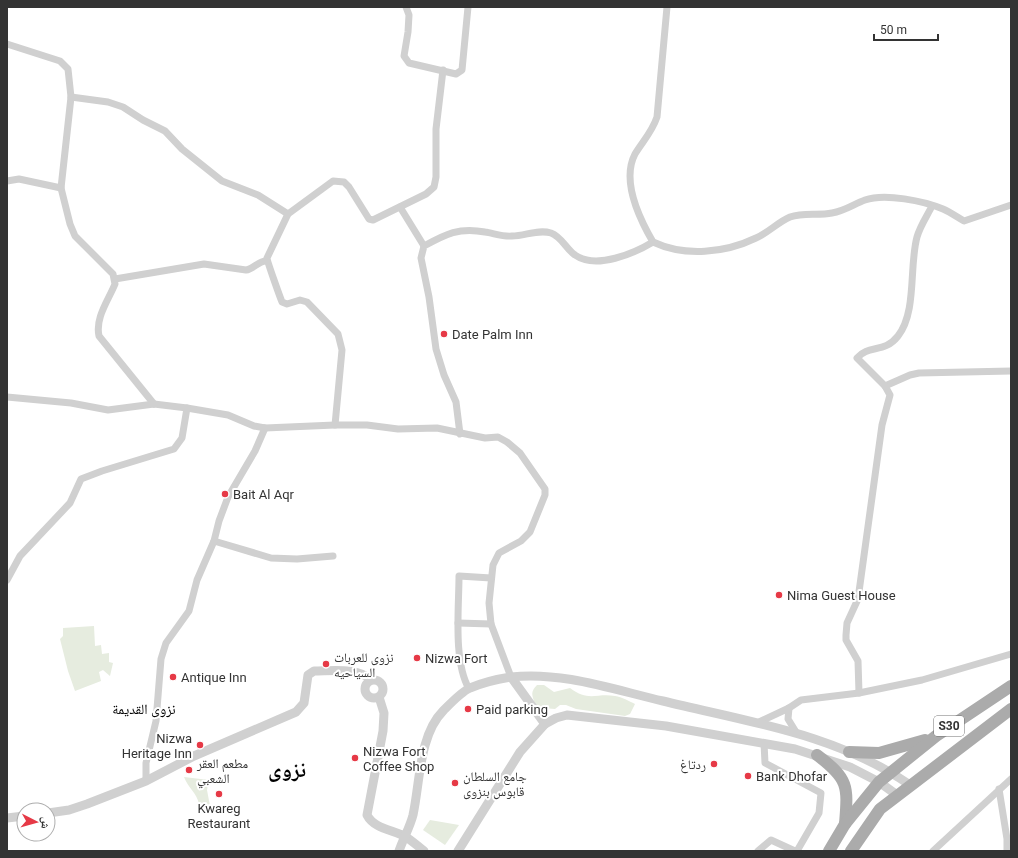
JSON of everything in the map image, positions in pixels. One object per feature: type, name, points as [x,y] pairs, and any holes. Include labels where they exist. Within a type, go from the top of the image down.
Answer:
[{"type":"main road","name":"S30","points":[[830,851],[845,824],[879,782],[936,736],[1011,686]]},
{"type":"main road","name":"S30","points":[[851,851],[876,814],[897,795],[943,762],[1011,709]]},
{"type":"main road","points":[[849,752],[879,753],[895,750],[936,736]]},
{"type":"main road","points":[[817,755],[835,768],[846,785],[847,798],[845,824]]},
{"type":"street","points":[[406,7],[409,19],[408,38],[404,56],[405,60],[409,63],[456,74],[462,70],[468,7]]},
{"type":"street","points":[[666,7],[657,117],[653,129],[636,154],[631,166],[629,178],[631,191],[646,230],[653,242],[682,251],[727,250],[757,238],[789,218],[807,213],[828,214],[844,211],[866,199],[897,197],[943,209],[964,221],[1011,205]]},
{"type":"street","points":[[7,44],[60,61],[65,64],[68,69],[71,97],[61,188],[70,224],[75,236],[110,271],[115,279],[115,284],[99,320],[97,328],[100,336],[154,404]]},
{"type":"street","points":[[335,425],[342,350],[341,342],[332,328],[307,302],[300,300],[287,304],[282,302],[266,261],[288,214],[333,181],[339,180],[344,182],[369,219],[373,220],[430,192],[436,182],[436,129],[443,70]]},
{"type":"street","points":[[71,97],[108,102],[123,107],[143,120],[165,131],[182,149],[222,181],[258,195],[288,214]]},
{"type":"street","points":[[7,181],[19,179],[61,188]]},
{"type":"street","points":[[859,693],[858,661],[846,640],[846,623],[858,598],[882,425],[890,395],[885,386],[857,358],[862,353],[889,346],[899,335],[908,318],[917,236],[932,206]]},
{"type":"street","points":[[400,207],[424,246],[421,258],[429,297],[436,348],[444,374],[456,402],[460,434]]},
{"type":"street","points":[[424,246],[449,233],[461,230],[474,230],[511,236],[543,231],[560,239],[576,256],[588,261],[629,255],[653,242]]},
{"type":"street","points":[[115,279],[204,264],[246,270],[251,269],[260,262],[266,261]]},
{"type":"street","points":[[885,386],[910,374],[1011,370]]},
{"type":"street","points":[[7,397],[71,403],[108,410],[154,404],[228,415],[254,426],[265,428],[335,425],[367,425],[398,429],[437,428],[485,438],[498,437],[507,442],[520,453],[545,489],[544,501],[530,532],[521,541],[499,553],[493,565],[489,603],[491,624],[511,678],[545,724]]},
{"type":"street","points":[[7,580],[20,556],[70,503],[81,479],[174,449],[182,438],[187,408]]},
{"type":"street","points":[[146,781],[146,763],[156,721],[161,659],[166,643],[189,611],[197,580],[214,541],[219,521],[228,497],[255,451],[265,428]]},
{"type":"street","points":[[214,541],[271,558],[297,560],[333,556]]},
{"type":"street","points":[[469,689],[464,680],[460,662],[458,623],[459,576],[491,578]]},
{"type":"street","points":[[458,623],[491,624]]},
{"type":"street","points":[[757,722],[789,708],[801,700],[859,693],[922,680],[1011,654]]},
{"type":"street","points":[[56,812],[69,810],[87,804],[146,781],[194,756],[296,712],[304,703],[308,675],[314,671],[359,673],[367,676],[371,680],[379,681],[383,686],[383,692],[379,697]]},
{"type":"street","points":[[399,851],[412,817],[425,743],[432,724],[443,711],[469,689],[511,678],[547,677],[565,679],[796,732],[849,752],[891,772],[910,785]]},
{"type":"street","points":[[371,680],[366,684],[366,693],[370,697],[379,697]]},
{"type":"street","points":[[379,697],[384,713],[383,731],[367,815],[371,820],[404,836],[424,851]]},
{"type":"street","points":[[789,708],[788,719],[796,732]]},
{"type":"street","points":[[458,851],[520,752],[545,724],[556,718],[575,715],[666,726],[764,743],[817,755],[850,767],[879,782],[897,795]]},
{"type":"street","points":[[758,851],[771,840],[796,851],[819,813],[820,793],[764,763],[764,743]]},
{"type":"street","points":[[933,851],[1010,780]]},
{"type":"street","points":[[999,789],[1007,839],[1007,851]]},
{"type":"shaded area","points":[[94,626],[95,646],[101,645],[102,654],[109,653],[109,662],[113,663],[110,676],[103,670],[99,672],[101,681],[75,691],[60,639],[63,636],[63,628]]},
{"type":"shaded area","points":[[537,685],[544,685],[554,692],[570,688],[582,695],[587,696],[608,695],[625,699],[635,704],[630,714],[625,716],[576,709],[566,705],[560,705],[555,709],[543,708],[535,704],[533,698],[532,692]]},
{"type":"shaded area","points":[[184,777],[209,780],[207,790],[210,806],[204,807],[199,804]]},
{"type":"shaded area","points":[[430,820],[459,825],[445,845],[423,830]]},
{"type":"place","name":"Date Palm Inn","points":[[444,334]]},
{"type":"place","name":"Bait Al Aqr","points":[[225,494]]},
{"type":"place","name":"Nima Guest House","points":[[779,595]]},
{"type":"place","name":"Nizwa Fort","points":[[417,658]]},
{"type":"place","name":"نزوى للعربات السياحيه","points":[[326,664]]},
{"type":"place","name":"Antique Inn","points":[[173,677]]},
{"type":"place","name":"Paid parking","points":[[468,709]]},
{"type":"place","name":"Nizwa Heritage Inn","points":[[200,745]]},
{"type":"place","name":"Nizwa Fort Coffee Shop","points":[[355,758]]},
{"type":"place","name":"ردتاغ","points":[[714,764]]},
{"type":"place","name":"مطعم العقر الشعبي","points":[[189,770]]},
{"type":"place","name":"Bank Dhofar","points":[[748,776]]},
{"type":"place","name":"جامع السلطان قابوس بنزوى","points":[[455,783]]},
{"type":"place","name":"Kwareg Restaurant","points":[[219,794]]},
{"type":"district","name":"نزوى القديمة","points":[[144,709]]},
{"type":"district","name":"نزوى","points":[[287,770]]}]
